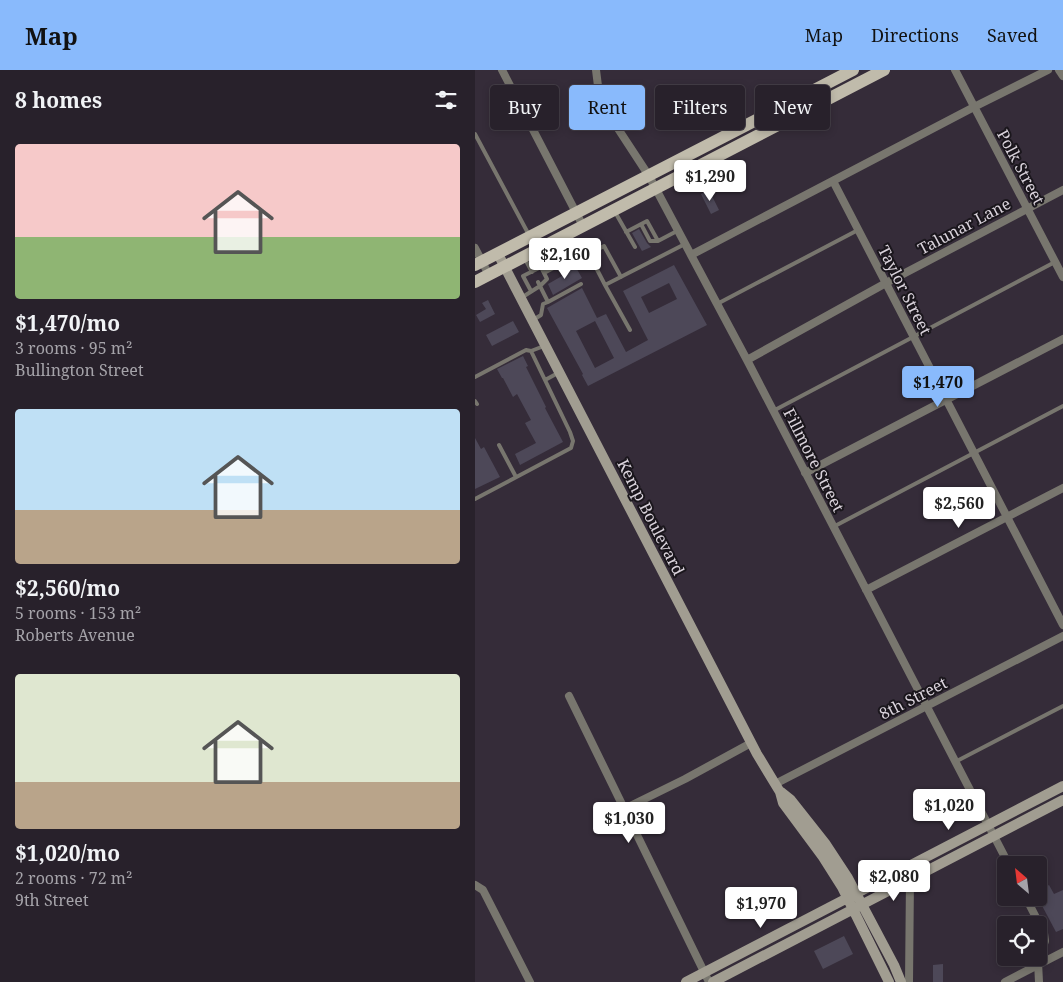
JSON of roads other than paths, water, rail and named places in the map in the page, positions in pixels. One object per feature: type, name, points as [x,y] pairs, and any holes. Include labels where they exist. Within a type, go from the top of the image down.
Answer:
[{"type":"main road","points":[[824,85],[853,70]]},
{"type":"main road","points":[[830,98],[884,70]]},
{"type":"main road","points":[[479,264],[755,121]]},
{"type":"main road","points":[[475,282],[768,130]]},
{"type":"main road","name":"Kemp Boulevard","points":[[498,254],[751,744],[778,788],[791,800],[825,843],[848,878],[852,896],[889,982]]},
{"type":"main road","points":[[686,982],[1063,786]]},
{"type":"main road","points":[[711,982],[1063,800]]},
{"type":"main road","name":"Kemp Boulevard","points":[[857,907],[894,965],[901,982]]},
{"type":"street","points":[[502,70],[583,226]]},
{"type":"street","name":"Fillmore Street","points":[[596,70],[599,94],[603,105],[649,176],[678,230],[1004,856]]},
{"type":"street","name":"Polk Street","points":[[955,70],[1063,277]]},
{"type":"street","points":[[1059,70],[1063,76]]},
{"type":"street","points":[[691,255],[974,107],[1047,71]]},
{"type":"street","name":"Taylor Street","points":[[833,181],[1063,625]]},
{"type":"street","name":"Talunar Lane","points":[[747,360],[885,283],[1063,190]]},
{"type":"street","points":[[475,248],[479,264],[489,275]]},
{"type":"street","points":[[805,473],[1063,339]]},
{"type":"street","points":[[866,590],[1063,488]]},
{"type":"street","name":"8th Street","points":[[778,788],[1063,636]]},
{"type":"street","points":[[569,696],[704,972],[711,982]]},
{"type":"street","points":[[624,809],[751,744]]},
{"type":"street","points":[[909,982],[910,879]]},
{"type":"street","points":[[475,885],[483,890],[530,982]]},
{"type":"street","points":[[1047,957],[1063,952]]},
{"type":"street","points":[[1005,982],[1030,966]]},
{"type":"street","points":[[1039,966],[1039,982]]},
{"type":"lane","points":[[475,134],[530,237]]},
{"type":"lane","points":[[614,210],[635,247]]},
{"type":"lane","points":[[626,232],[647,221],[657,241],[678,230]]},
{"type":"lane","points":[[717,304],[858,230]]},
{"type":"lane","points":[[544,273],[559,265],[561,260],[552,242]]},
{"type":"lane","points":[[605,285],[685,244]]},
{"type":"lane","points":[[621,277],[604,246],[589,254],[630,330]]},
{"type":"lane","points":[[524,257],[532,272]]},
{"type":"lane","points":[[773,411],[1055,262]]},
{"type":"lane","points":[[521,298],[531,291],[539,284],[547,279],[541,267],[523,276],[531,291]]},
{"type":"lane","points":[[539,284],[548,302]]},
{"type":"lane","points":[[533,320],[541,315],[543,304],[581,284]]},
{"type":"lane","points":[[475,377],[526,350],[531,351],[546,345]]},
{"type":"lane","points":[[475,499],[571,448],[573,441],[570,432],[531,351]]},
{"type":"lane","points":[[545,380],[560,372]]},
{"type":"lane","points":[[833,527],[1063,406]]},
{"type":"lane","points":[[499,445],[516,477]]},
{"type":"lane","points":[[955,762],[1063,706]]}]
